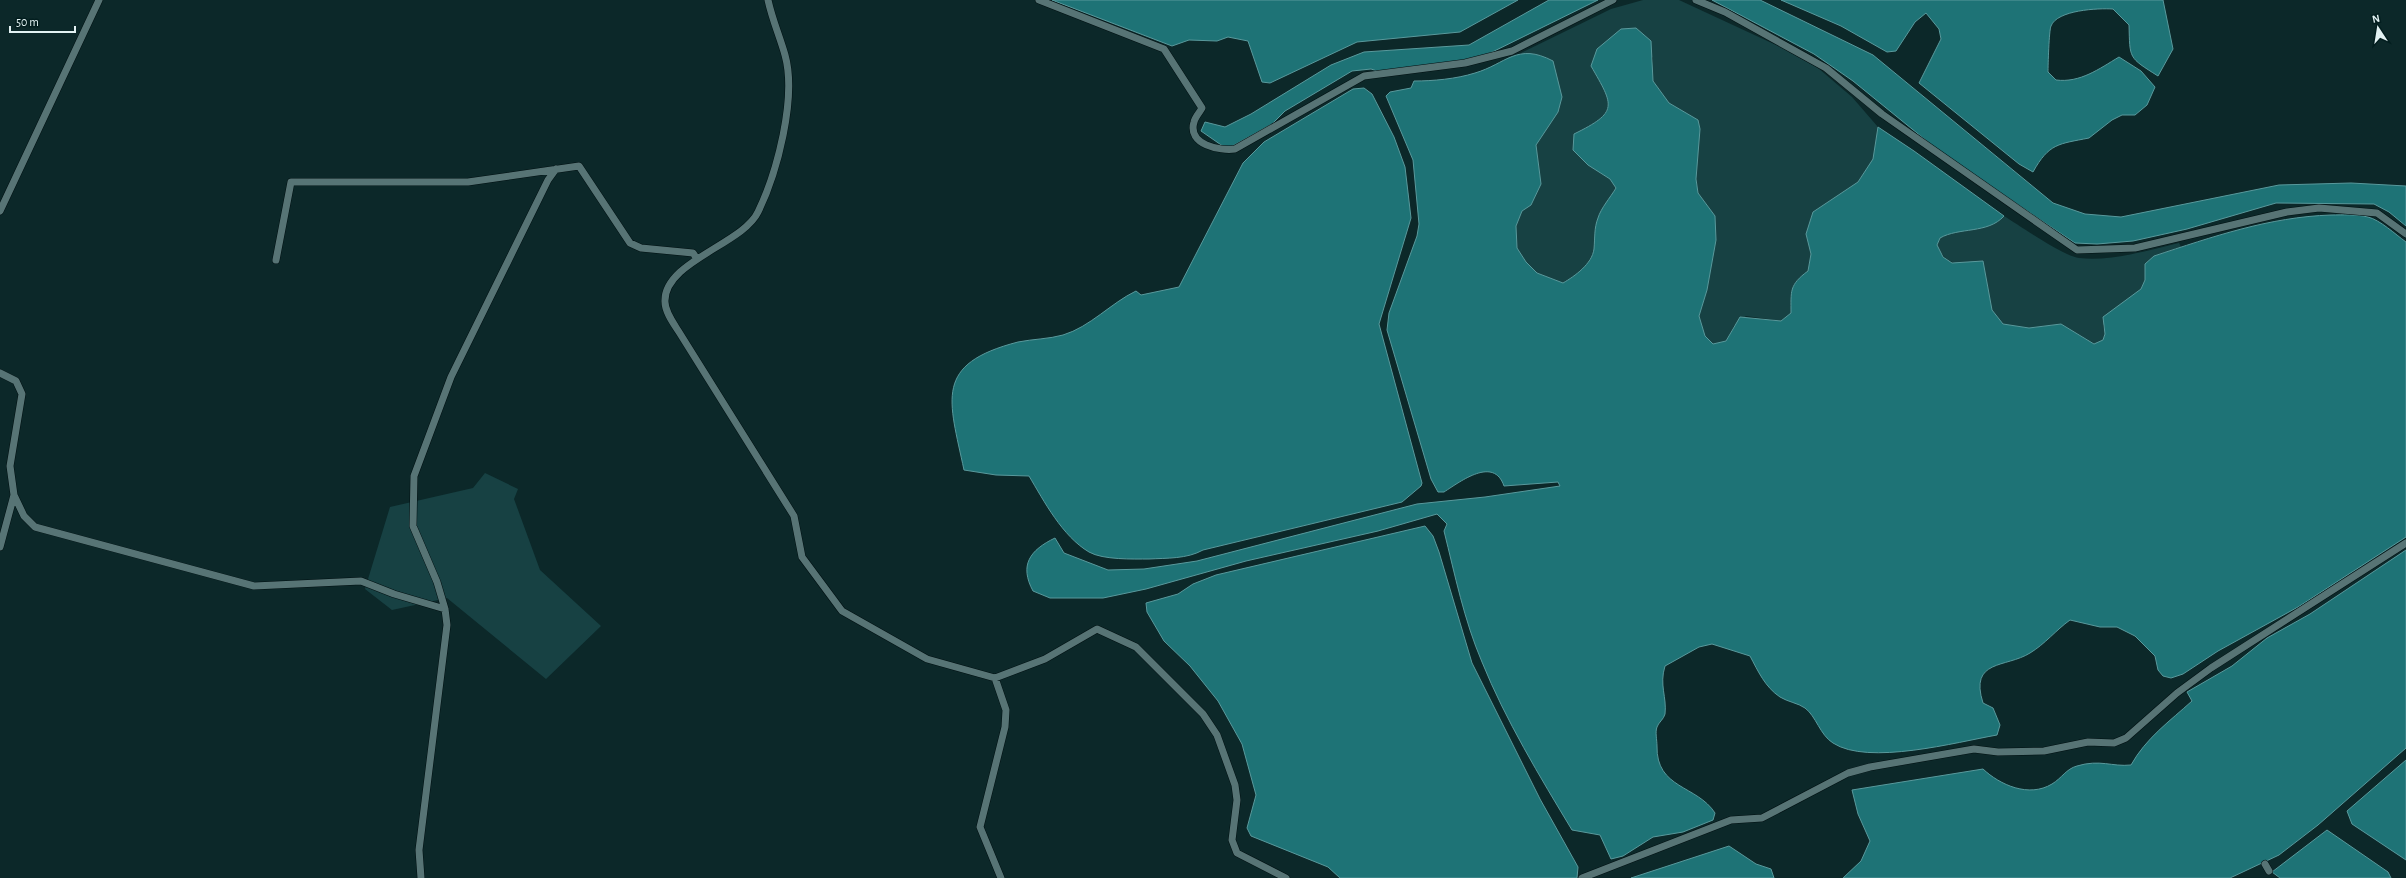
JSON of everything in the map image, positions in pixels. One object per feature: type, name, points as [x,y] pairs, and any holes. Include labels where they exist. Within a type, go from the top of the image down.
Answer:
[{"type":"street","points":[[0,211],[2,200],[99,0]]},
{"type":"street","points":[[768,0],[774,28],[785,56],[789,87],[784,132],[778,155],[758,213],[743,231],[697,259],[675,278],[667,291],[664,302],[678,332],[794,516],[802,557],[842,610],[927,659],[994,678],[1045,660],[1097,629],[1136,647],[1203,714],[1217,735],[1235,785],[1237,800],[1232,840],[1237,853],[1286,878]]},
{"type":"street","points":[[1038,0],[1164,49],[1202,108],[1194,122],[1194,133],[1203,144],[1222,150],[1235,149],[1364,76],[1465,63],[1512,51],[1613,0]]},
{"type":"street","points":[[1696,0],[1726,12],[1826,68],[1882,114],[2077,250],[2136,248],[2287,212],[2319,208],[2377,213],[2406,234]]},
{"type":"street","points":[[276,260],[291,182],[468,182],[579,166],[630,243],[641,248],[693,253],[697,259]]},
{"type":"street","points":[[421,878],[419,850],[447,625],[445,609],[437,582],[412,526],[414,476],[451,377],[548,180],[556,169]]},
{"type":"street","points":[[0,373],[16,381],[22,394],[10,466],[14,495],[24,516],[35,527],[254,586],[361,581],[394,594],[445,609]]},
{"type":"street","points":[[0,547],[14,495]]},
{"type":"street","points":[[1582,878],[1731,820],[1762,818],[1848,773],[1870,767],[1974,749],[1998,752],[2044,750],[2088,742],[2114,743],[2126,738],[2177,693],[2211,668],[2406,543]]},
{"type":"street","points":[[994,678],[1006,710],[1005,727],[980,827],[1001,878]]},
{"type":"street","points":[[2265,864],[2269,871]]},
{"type":"shaded area","points":[[1643,0],[1679,0],[1776,45],[1818,68],[1852,97],[1878,127],[1873,159],[1858,182],[1813,212],[1806,234],[1811,254],[1808,271],[1797,280],[1792,289],[1791,313],[1781,321],[1746,316],[1734,326],[1726,341],[1713,344],[1705,336],[1699,316],[1707,290],[1716,240],[1715,216],[1698,193],[1696,178],[1700,129],[1698,120],[1669,103],[1653,81],[1653,57],[1609,97],[1606,111],[1598,121],[1590,126],[1600,173],[1610,179],[1616,188],[1594,236],[1594,251],[1586,266],[1574,277],[1563,283],[1537,273],[1526,262],[1517,248],[1516,226],[1522,211],[1531,205],[1541,184],[1536,145],[1558,112],[1553,61],[1543,56],[1521,53],[1611,9]]},
{"type":"shaded area","points":[[2004,216],[2062,252],[2079,258],[2091,259],[2116,257],[2179,243],[2181,247],[2154,256],[2145,264],[2145,280],[2141,289],[2103,325],[2105,334],[2103,340],[2095,344],[2061,324],[2029,328],[2003,324],[1992,310],[1983,261],[1956,263],[1946,258],[1937,246],[1940,238],[1956,232],[1982,228],[1997,222]]},
{"type":"shaded area","points":[[485,473],[518,489],[514,499],[540,570],[601,626],[546,679],[447,598],[392,610],[365,589],[390,507],[473,488]]},
{"type":"water","points":[[1052,0],[1518,0],[1460,32],[1357,42],[1270,83],[1262,82],[1248,41],[1228,37],[1217,41],[1189,40],[1172,46]]},
{"type":"water","points":[[1549,0],[1598,0],[1476,60],[1380,72],[1371,69],[1352,71],[1285,111],[1272,124],[1227,149],[1201,131],[1205,122],[1225,127],[1251,114],[1331,65],[1364,52],[1469,45]]},
{"type":"water","points":[[1712,0],[1760,0],[1873,55],[2053,203],[2085,214],[2121,217],[2279,185],[2351,183],[2406,186],[2406,226],[2389,212],[2374,204],[2276,203],[2187,229],[2133,241],[2097,244],[2075,243],[1944,155],[1853,81],[1814,54]]},
{"type":"water","points":[[1781,0],[2163,0],[2173,49],[2158,76],[2141,65],[2133,56],[2130,45],[2129,25],[2113,9],[2098,9],[2069,13],[2061,16],[2055,21],[2050,29],[2048,72],[2056,80],[2081,77],[2097,70],[2119,57],[2141,71],[2155,87],[2147,105],[2135,115],[2122,115],[2112,120],[2089,138],[2056,146],[2044,155],[2033,172],[2019,164],[1919,83],[1941,39],[1939,29],[1926,13],[1915,22],[1896,51],[1887,52],[1841,26]]},
{"type":"water","points":[[1636,28],[1651,41],[1653,81],[1669,103],[1698,120],[1700,129],[1696,179],[1698,193],[1715,216],[1716,240],[1707,290],[1699,316],[1705,336],[1713,344],[1726,341],[1740,317],[1781,321],[1791,313],[1792,289],[1797,280],[1808,271],[1811,254],[1806,234],[1813,212],[1858,182],[1873,159],[1878,127],[2004,216],[1997,222],[1982,228],[1956,232],[1940,238],[1937,245],[1943,257],[1952,263],[1983,261],[1992,310],[2003,324],[2029,328],[2061,324],[2094,344],[2103,340],[2105,334],[2103,317],[2141,289],[2145,280],[2145,264],[2154,256],[2241,229],[2285,220],[2331,215],[2354,215],[2368,217],[2382,224],[2406,242],[2406,537],[2298,607],[2218,651],[2183,674],[2171,678],[2163,676],[2158,670],[2155,656],[2135,636],[2117,627],[2100,627],[2070,620],[2030,653],[2021,658],[1992,667],[1985,672],[1981,679],[1980,689],[1983,703],[1993,708],[2000,725],[1997,735],[1937,747],[1890,752],[1848,750],[1829,740],[1821,731],[1809,711],[1799,705],[1783,699],[1775,693],[1762,678],[1750,656],[1712,644],[1699,647],[1665,666],[1663,673],[1663,685],[1665,714],[1656,729],[1658,760],[1663,771],[1670,779],[1707,804],[1715,813],[1713,820],[1683,832],[1653,837],[1623,856],[1611,859],[1600,835],[1572,830],[1501,705],[1476,646],[1465,614],[1444,531],[1447,524],[1437,514],[1378,531],[1246,561],[1146,589],[1103,598],[1050,598],[1033,591],[1027,573],[1029,559],[1039,548],[1055,538],[1064,553],[1108,570],[1144,569],[1197,561],[1417,504],[1485,497],[1560,486],[1558,482],[1504,486],[1499,477],[1493,473],[1485,472],[1468,477],[1444,492],[1438,492],[1431,479],[1387,330],[1389,313],[1417,236],[1419,224],[1413,160],[1386,96],[1390,92],[1411,88],[1414,81],[1429,81],[1468,75],[1486,69],[1512,56],[1521,54],[1541,56],[1553,61],[1562,97],[1558,112],[1536,145],[1541,184],[1531,205],[1522,211],[1516,226],[1517,248],[1526,262],[1537,273],[1563,283],[1578,273],[1590,260],[1594,249],[1595,229],[1599,214],[1616,188],[1610,179],[1588,165],[1573,150],[1574,134],[1599,120],[1608,107],[1608,99],[1591,66],[1597,49],[1621,29]]},
{"type":"water","points":[[1364,88],[1372,94],[1394,137],[1405,167],[1411,218],[1379,324],[1422,483],[1421,486],[1402,502],[1203,550],[1184,557],[1127,559],[1095,555],[1079,545],[1070,537],[1054,517],[1029,476],[996,475],[964,470],[954,423],[952,404],[954,388],[960,373],[972,361],[991,351],[1018,342],[1063,335],[1073,331],[1091,321],[1136,291],[1141,295],[1179,287],[1243,163],[1264,142],[1353,89]]},
{"type":"water","points":[[1425,526],[1433,536],[1439,552],[1472,663],[1540,799],[1578,867],[1577,878],[1340,878],[1328,867],[1251,836],[1247,828],[1256,795],[1242,744],[1218,701],[1190,666],[1164,641],[1147,612],[1146,603],[1178,594],[1193,584],[1216,575]]},
{"type":"water","points":[[2406,550],[2406,748],[2318,825],[2279,855],[2230,878],[1843,878],[1861,861],[1870,841],[1858,814],[1852,790],[1983,769],[1998,780],[2015,788],[2034,790],[2052,784],[2073,767],[2092,763],[2131,765],[2151,738],[2192,701],[2187,692],[2232,666],[2267,638],[2310,614]]},
{"type":"water","points":[[2406,760],[2406,860],[2352,824],[2347,811]]},
{"type":"water","points":[[2327,830],[2388,872],[2391,878],[2280,878],[2272,872]]},
{"type":"water","points":[[1729,846],[1756,864],[1771,869],[1774,878],[1631,878]]}]
